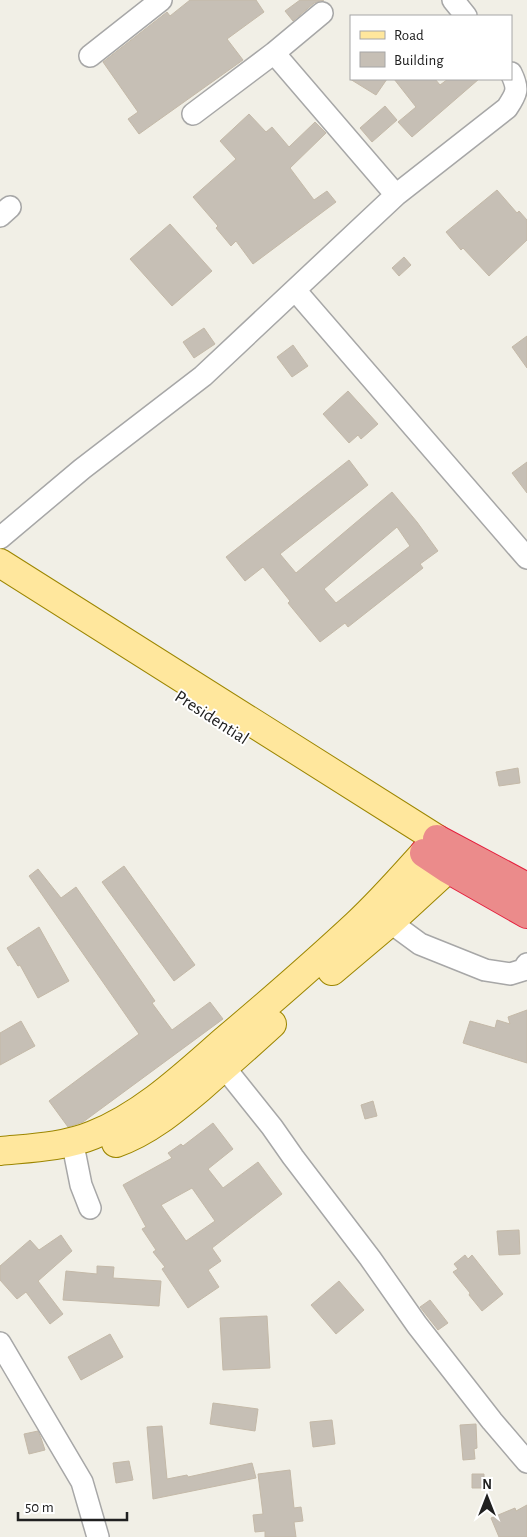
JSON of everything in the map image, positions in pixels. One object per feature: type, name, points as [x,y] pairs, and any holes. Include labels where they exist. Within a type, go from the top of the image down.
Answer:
[{"type":"highway","points":[[431,846],[456,861],[527,914]]},
{"type":"highway","points":[[456,861],[527,887]]},
{"type":"main road","points":[[0,563],[431,846],[391,890],[306,970],[168,1089],[116,1125],[91,1136],[39,1148],[0,1150]]},
{"type":"main road","name":"Presidential","points":[[0,581],[431,846]]},
{"type":"main road","points":[[0,1166],[42,1162],[75,1155],[123,1141],[150,1126],[176,1108],[224,1067],[306,992],[390,922],[456,861]]},
{"type":"street","points":[[90,56],[161,0]]},
{"type":"street","points":[[453,0],[465,15]]},
{"type":"street","points":[[193,114],[274,53],[322,13]]},
{"type":"street","points":[[274,53],[396,195]]},
{"type":"street","points":[[0,538],[82,469],[203,376],[396,195],[507,108],[516,95],[516,84],[512,75]]},
{"type":"street","points":[[295,290],[527,558]]},
{"type":"street","points":[[390,922],[420,944],[485,970],[510,974],[523,970],[527,964]]},
{"type":"street","points":[[224,1067],[272,1127],[292,1157],[370,1258],[417,1325],[492,1421],[527,1462]]},
{"type":"street","points":[[75,1155],[81,1185],[90,1208]]},
{"type":"street","points":[[0,1343],[82,1482],[98,1537]]},
{"type":"building","points":[[190,0],[256,0],[264,12],[227,39],[243,60],[139,134],[128,119],[138,112],[103,62],[167,12],[170,16]]},
{"type":"building","points":[[300,0],[324,0],[314,3],[293,21],[285,11]]},
{"type":"building","points":[[352,80],[386,80],[376,95]]},
{"type":"building","points":[[395,80],[436,80],[440,85],[447,80],[478,80],[412,137],[398,122],[416,107]]},
{"type":"building","points":[[385,106],[397,120],[372,142],[360,128]]},
{"type":"building","points":[[249,114],[266,132],[272,127],[289,147],[315,122],[326,133],[290,168],[314,200],[327,191],[336,202],[253,264],[236,241],[231,246],[216,228],[218,226],[193,197],[236,159],[220,141]]},
{"type":"building","points":[[497,190],[517,213],[519,211],[527,220],[527,240],[489,276],[463,248],[461,250],[446,232]]},
{"type":"building","points":[[170,224],[212,271],[172,306],[130,259]]},
{"type":"building","points":[[404,257],[411,265],[399,276],[392,268]]},
{"type":"building","points":[[204,328],[215,344],[194,358],[183,342]]},
{"type":"building","points":[[527,336],[527,368],[512,347]]},
{"type":"building","points":[[293,345],[308,366],[292,377],[277,357]]},
{"type":"building","points":[[348,391],[378,424],[361,439],[358,435],[349,443],[323,414]]},
{"type":"building","points":[[349,460],[368,485],[280,554],[296,573],[392,492],[438,551],[420,564],[423,568],[348,627],[345,623],[320,642],[288,603],[290,601],[263,567],[245,581],[226,557]],"holes":[[[397,527],[410,546],[336,603],[324,589]]]},
{"type":"building","points":[[527,462],[527,493],[512,473]]},
{"type":"building","points":[[518,768],[520,783],[499,786],[496,772]]},
{"type":"building","points":[[124,866],[195,965],[174,981],[102,882]]},
{"type":"building","points":[[38,869],[61,898],[76,887],[155,1001],[152,1003],[172,1030],[210,1002],[223,1019],[83,1122],[68,1127],[49,1101],[139,1034],[29,876]]},
{"type":"building","points":[[39,927],[69,981],[38,998],[20,965],[18,966],[7,948]]},
{"type":"building","points":[[527,1010],[527,1063],[463,1043],[470,1021],[495,1028],[497,1020],[510,1024],[508,1017]]},
{"type":"building","points":[[21,1021],[35,1046],[0,1065],[0,1033]]},
{"type":"building","points":[[373,1101],[377,1116],[365,1119],[361,1105]]},
{"type":"building","points":[[213,1123],[233,1149],[208,1169],[223,1188],[258,1162],[282,1194],[212,1248],[221,1261],[208,1270],[219,1287],[188,1308],[162,1269],[165,1267],[153,1252],[156,1250],[142,1229],[146,1227],[123,1185],[172,1158],[168,1153],[181,1144],[183,1146]],"holes":[[[192,1188],[215,1221],[186,1241],[161,1205]]]},
{"type":"building","points":[[519,1230],[520,1254],[499,1255],[497,1231]]},
{"type":"building","points":[[61,1235],[72,1251],[38,1281],[63,1314],[50,1324],[26,1292],[17,1299],[0,1280],[0,1266],[30,1240],[39,1250]]},
{"type":"building","points":[[465,1255],[468,1259],[472,1255],[503,1294],[482,1311],[453,1272],[458,1269],[454,1264]]},
{"type":"building","points":[[97,1266],[114,1267],[113,1278],[161,1281],[159,1306],[63,1300],[66,1271],[97,1274]]},
{"type":"building","points":[[339,1281],[364,1310],[336,1334],[311,1305]]},
{"type":"building","points":[[430,1300],[448,1323],[438,1330],[420,1307]]},
{"type":"building","points":[[267,1316],[270,1368],[223,1370],[220,1318]]},
{"type":"building","points":[[110,1334],[123,1357],[81,1380],[68,1357]]},
{"type":"building","points":[[213,1403],[258,1409],[255,1431],[210,1424]]},
{"type":"building","points":[[332,1420],[335,1444],[313,1447],[310,1422]]},
{"type":"building","points":[[476,1424],[477,1448],[474,1449],[475,1459],[463,1460],[460,1425]]},
{"type":"building","points":[[162,1426],[167,1479],[187,1475],[188,1477],[252,1463],[256,1478],[153,1499],[147,1427]]},
{"type":"building","points":[[38,1431],[45,1450],[29,1454],[24,1434]]},
{"type":"building","points":[[129,1461],[133,1480],[116,1483],[113,1463]]},
{"type":"building","points":[[290,1470],[294,1508],[301,1507],[303,1521],[294,1522],[296,1537],[265,1537],[265,1531],[255,1532],[253,1515],[263,1514],[258,1474]]},
{"type":"building","points":[[472,1474],[484,1474],[484,1488],[472,1488]]},
{"type":"building","points":[[527,1505],[527,1537],[499,1537],[491,1518],[515,1508],[516,1511]]}]
